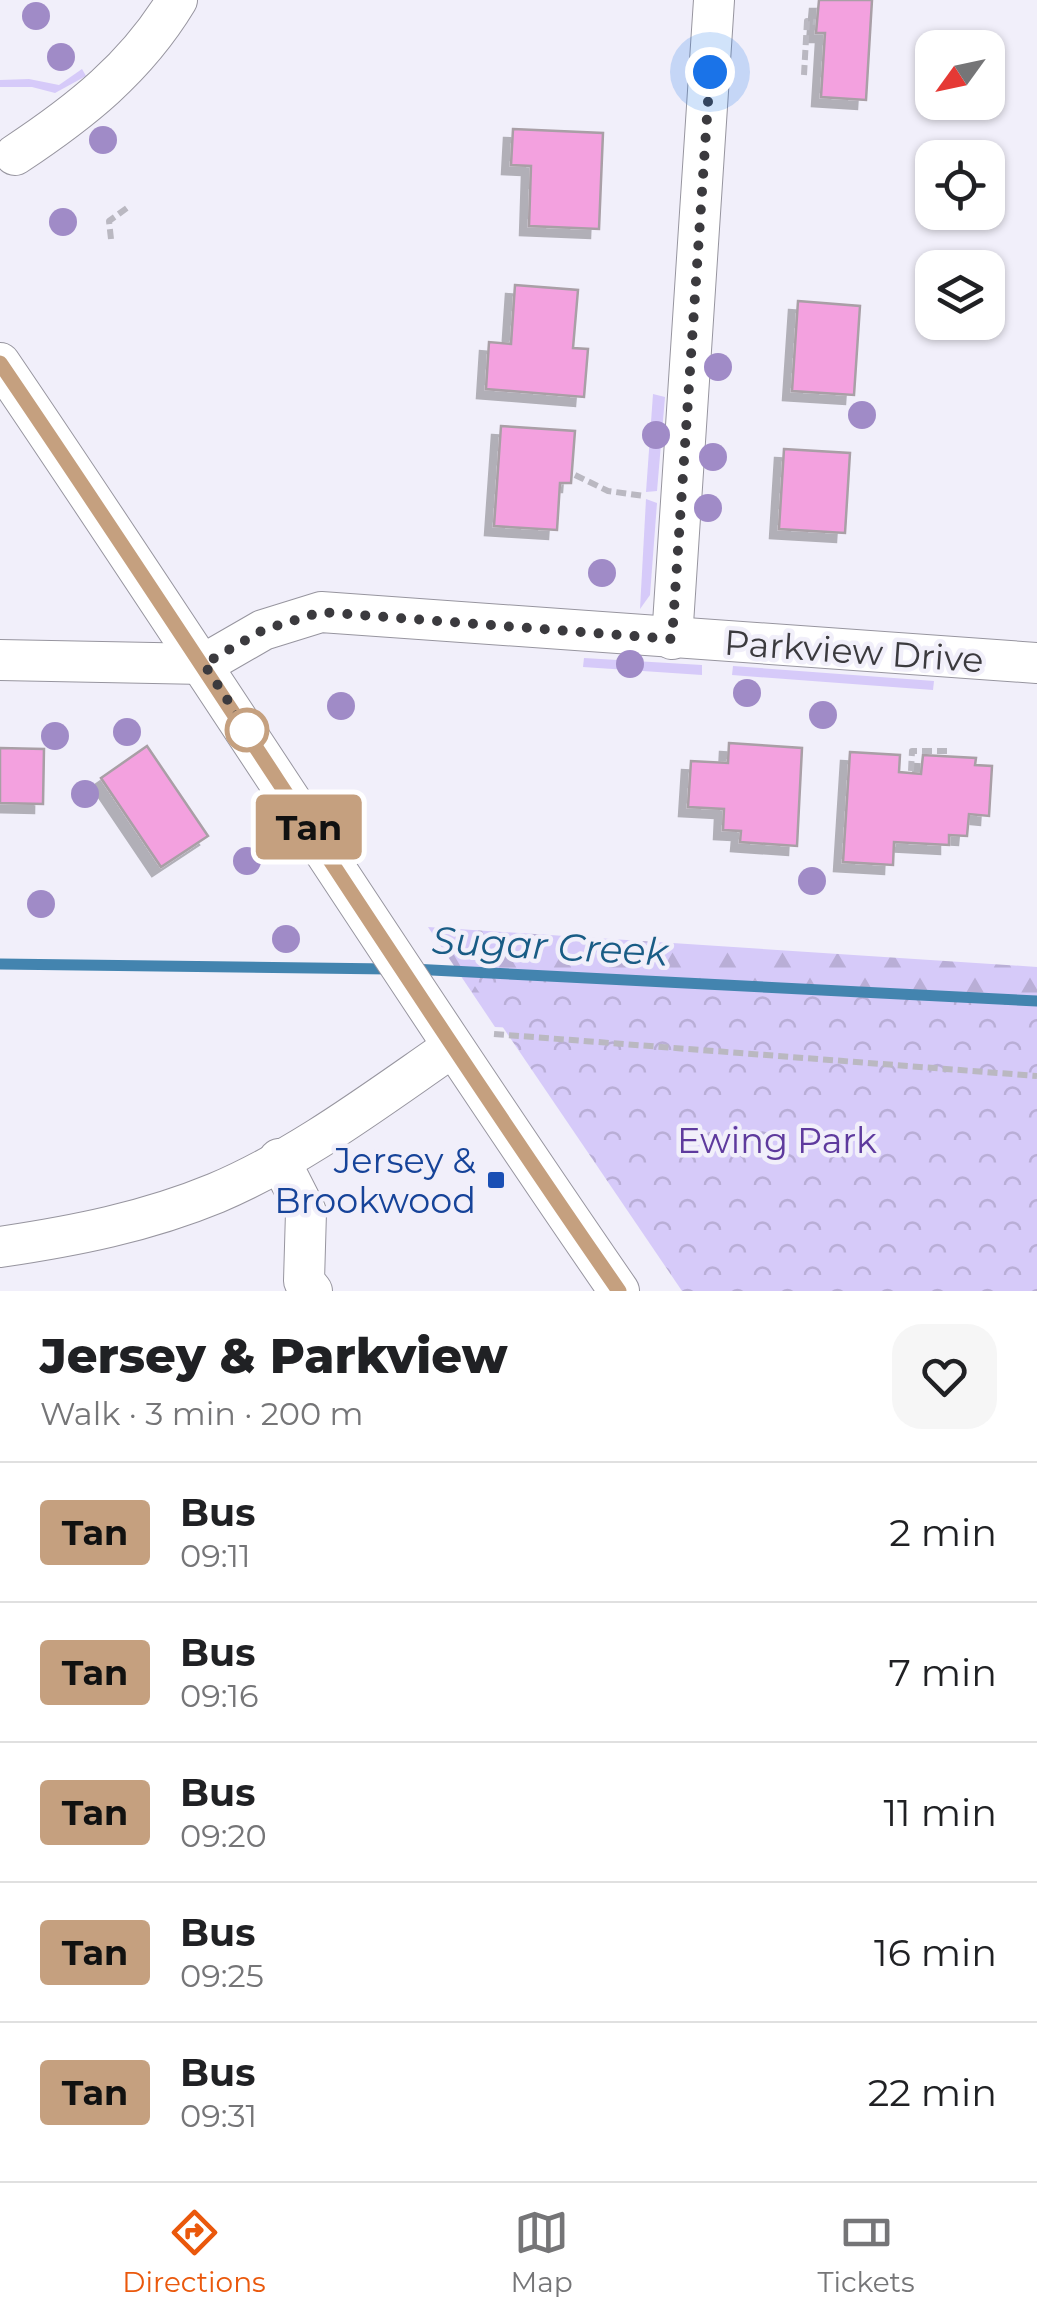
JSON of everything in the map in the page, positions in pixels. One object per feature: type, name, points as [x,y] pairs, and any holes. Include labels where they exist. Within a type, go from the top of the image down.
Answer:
[{"type":"street","points":[[15,155],[114,80],[157,32],[177,0]]},
{"type":"street","points":[[672,639],[714,0]]},
{"type":"street","points":[[0,363],[204,664],[444,1036],[620,1291]]},
{"type":"street","name":"Parkview Drive","points":[[204,664],[263,630],[321,612],[1037,663]]},
{"type":"street","points":[[0,660],[204,664]]},
{"type":"street","points":[[0,1247],[116,1227],[216,1192],[279,1159],[444,1036]]},
{"type":"street","points":[[279,1159],[306,1212],[304,1280],[312,1291]]},
{"type":"path","points":[[804,74],[807,21],[815,22]]},
{"type":"path","points":[[111,239],[109,221],[127,208]]},
{"type":"path","points":[[575,474],[620,494],[681,497]]},
{"type":"path","points":[[911,771],[912,751],[952,751]]},
{"type":"path","points":[[494,1034],[1037,1076]]},
{"type":"green space","points":[[82,69],[86,76],[55,93],[32,87],[0,87],[0,80],[29,79],[59,85]]},
{"type":"green space","points":[[653,394],[665,397],[657,491],[646,492]]},
{"type":"green space","points":[[646,499],[657,503],[650,595],[640,609]]},
{"type":"green space","points":[[584,658],[702,665],[702,675],[583,667]]},
{"type":"green space","points":[[733,666],[934,681],[933,690],[732,675]]},
{"type":"green space","points":[[428,927],[1037,967],[1037,1052],[495,1027]]},
{"type":"green space","name":"Ewing Park","points":[[464,970],[1037,1003],[1037,1291],[682,1291]]},
{"type":"building","points":[[819,0],[872,0],[866,100],[821,97],[825,33],[816,33]]},
{"type":"building","points":[[513,129],[603,133],[599,229],[529,226],[531,166],[511,165]]},
{"type":"building","points":[[515,285],[578,290],[573,348],[588,349],[584,397],[486,389],[489,342],[511,344]]},
{"type":"building","points":[[798,301],[860,306],[854,395],[792,391]]},
{"type":"building","points":[[501,426],[575,431],[571,483],[560,483],[557,530],[494,526]]},
{"type":"building","points":[[784,449],[850,453],[845,533],[779,529]]},
{"type":"building","points":[[729,743],[802,748],[797,846],[740,842],[741,831],[723,830],[724,809],[688,807],[691,761],[728,763]]},
{"type":"building","points":[[147,746],[208,836],[161,867],[101,778]]},
{"type":"building","points":[[0,748],[44,749],[43,804],[0,803]]},
{"type":"building","points":[[850,752],[900,755],[899,772],[921,774],[923,755],[976,758],[975,765],[992,766],[989,816],[969,814],[967,836],[949,835],[949,845],[894,842],[893,865],[843,862]]},
{"type":"waterway","name":"Sugar Creek","points":[[0,964],[389,969]]},
{"type":"waterway","name":"Sugar Creek","points":[[412,969],[1037,1001]]},
{"type":"bus line","name":"Tan","points":[[0,363],[204,664],[451,1048],[619,1291]]},
{"type":"place","name":"Jersey & Brookwood","points":[[496,1180]]},
{"type":"route","points":[[247,730],[204,664],[263,630],[321,612],[672,639],[710,72]]}]
